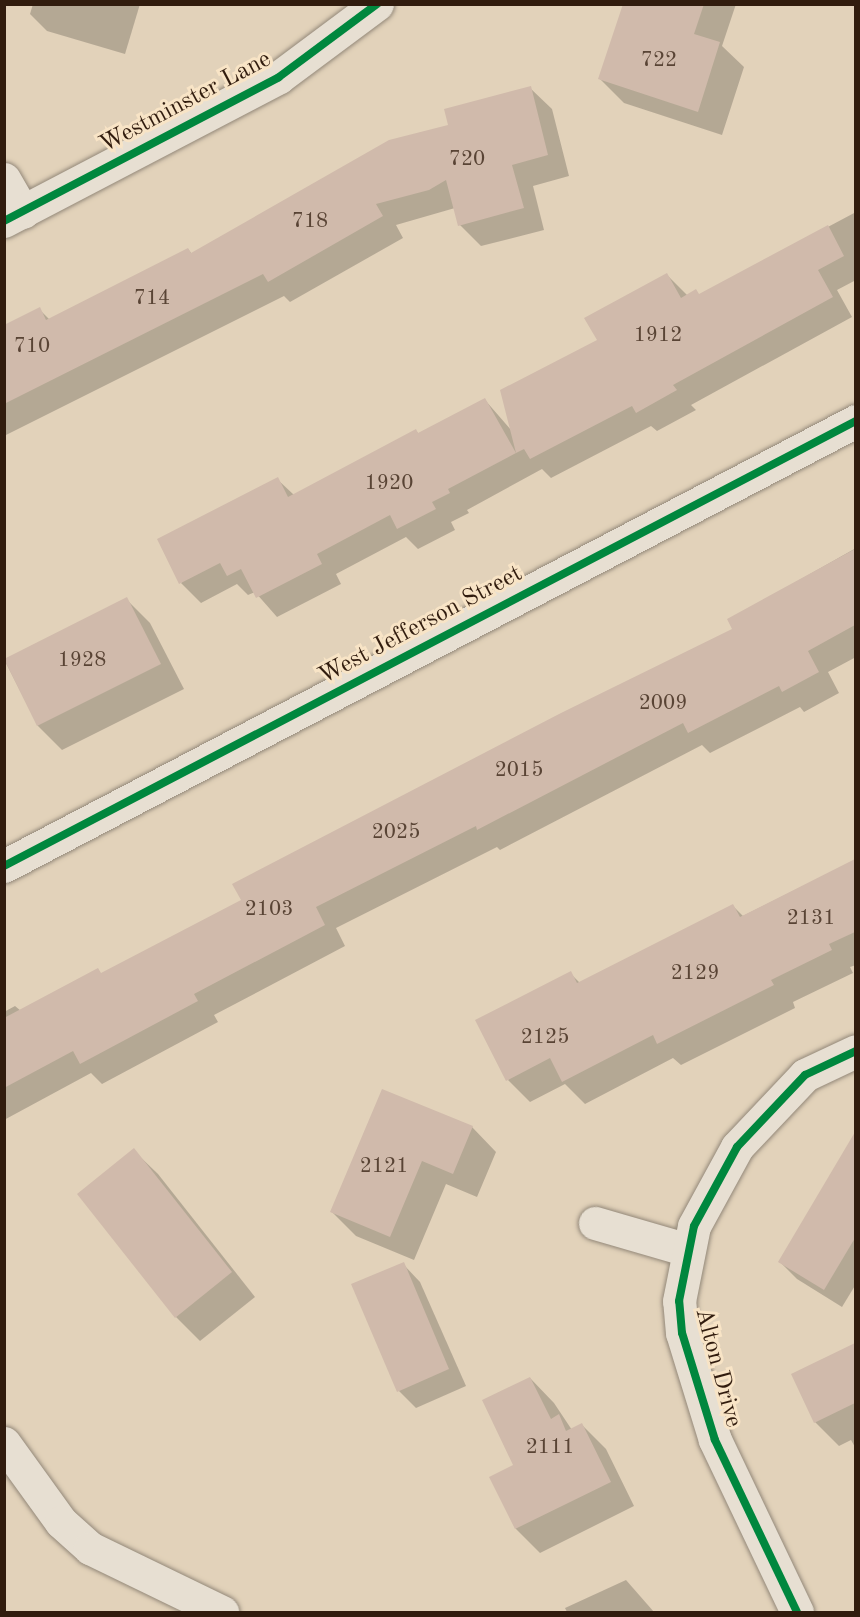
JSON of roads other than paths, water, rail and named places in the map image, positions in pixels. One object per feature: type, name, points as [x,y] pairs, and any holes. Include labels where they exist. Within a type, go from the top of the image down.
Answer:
[{"type":"street","name":"Westminster Lane","points":[[14,216],[279,77],[377,4]]},
{"type":"street","points":[[4,179],[14,216]]},
{"type":"street","name":"West Jefferson Street","points":[[4,866],[855,420]]},
{"type":"street","name":"Alton Drive","points":[[797,1612],[715,1440],[682,1333],[679,1301],[694,1226],[737,1147],[804,1075],[855,1051]]},
{"type":"street","points":[[595,1223],[688,1250]]},
{"type":"street","points":[[4,1443],[61,1522],[90,1548],[222,1612]]}]
